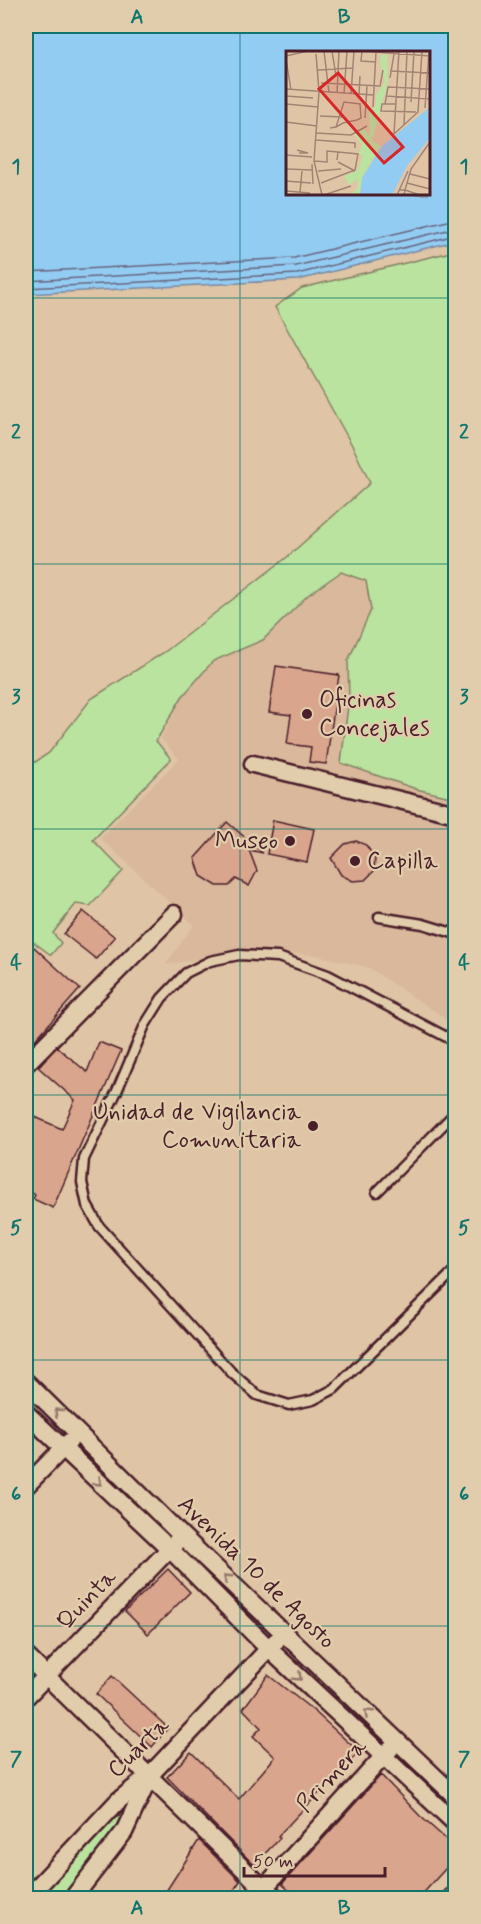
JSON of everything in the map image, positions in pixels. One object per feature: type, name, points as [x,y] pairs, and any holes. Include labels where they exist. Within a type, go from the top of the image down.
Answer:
[{"type":"street","points":[[253,764],[456,814]]},
{"type":"street","points":[[26,1064],[174,914]]},
{"type":"street","name":"Avenida 10 de Agosto","points":[[26,1382],[182,1536],[456,1797]]},
{"type":"street","name":"Avenida 10 de Agosto","points":[[26,1413],[170,1550],[268,1648],[456,1824]]},
{"type":"street","points":[[26,1486],[78,1432]]},
{"type":"street","name":"Quinta","points":[[26,1697],[182,1536]]},
{"type":"street","name":"Cuarta","points":[[27,1899],[118,1801],[149,1776],[284,1633]]},
{"type":"street","points":[[26,1656],[149,1776],[259,1893],[277,1899]]},
{"type":"street","name":"Primera","points":[[259,1893],[398,1741]]},
{"type":"street","points":[[73,1899],[124,1832],[149,1776]]},
{"type":"street","points":[[451,1899],[456,1894]]},
{"type":"lane","points":[[379,916],[423,924],[456,934]]},
{"type":"lane","points":[[456,1042],[328,975],[278,957],[239,955],[210,961],[186,973],[162,998],[145,1025],[117,1091],[84,1159],[82,1182],[87,1205],[99,1226],[217,1357],[257,1395],[289,1405],[313,1400],[334,1389],[456,1269]]},
{"type":"lane","points":[[377,1192],[456,1112]]},
{"type":"shaded area","points":[[383,571],[455,777],[455,1025],[369,968],[316,955],[259,952],[165,965],[194,925],[100,838],[179,759],[161,739],[182,697],[213,661],[263,640],[308,595],[342,572]]},
{"type":"green space","points":[[455,251],[455,798],[416,789],[341,763],[349,698],[348,661],[371,610],[366,581],[341,572],[308,595],[263,640],[213,661],[182,697],[156,741],[171,759],[93,840],[123,871],[90,906],[76,904],[53,933],[61,943],[51,955],[32,941],[26,946],[26,768],[49,753],[91,699],[166,651],[286,558],[370,483],[353,447],[275,307],[302,288]]},
{"type":"green space","points":[[136,1795],[121,1836],[69,1898],[35,1898],[116,1810]]},
{"type":"water","points":[[26,26],[455,26],[455,241],[298,280],[26,294]]},
{"type":"building","name":"Oficinas Concejales","points":[[276,666],[339,675],[326,764],[309,762],[311,747],[287,744],[291,715],[269,712]]},
{"type":"building","name":"Museo","points":[[273,820],[314,829],[307,862],[267,854]]},
{"type":"building","points":[[227,822],[263,853],[249,850],[257,871],[249,886],[236,879],[229,886],[217,886],[201,876],[195,858]]},
{"type":"building","name":"Capilla","points":[[356,841],[366,845],[375,858],[374,871],[365,880],[353,881],[341,875],[331,858],[345,844]]},
{"type":"building","points":[[83,911],[115,937],[96,959],[64,934]]},
{"type":"building","points":[[34,947],[80,989],[26,1050],[26,957]]},
{"type":"building","points":[[99,1042],[121,1051],[53,1208],[33,1199],[35,1195],[26,1188],[26,1113],[62,1129],[75,1100],[38,1067],[57,1047],[87,1072]]},
{"type":"building","points":[[168,1569],[190,1592],[148,1634],[125,1611]]},
{"type":"building","points":[[268,1675],[314,1711],[359,1752],[278,1836],[280,1838],[254,1865],[167,1777],[191,1752],[239,1799],[275,1757],[253,1736],[261,1728],[243,1709]]},
{"type":"building","points":[[112,1676],[168,1728],[152,1747],[96,1694]]},
{"type":"building","points":[[381,1775],[420,1816],[456,1848],[456,1857],[418,1899],[298,1899],[282,1884]]},
{"type":"building","points":[[199,1840],[240,1881],[228,1899],[161,1899]]},
{"type":"place","name":"Oficinas Concejales","points":[[307,714]]},
{"type":"place","name":"Museo","points":[[290,841]]},
{"type":"place","name":"Capilla","points":[[355,861]]},
{"type":"place","name":"Unidad de Vigilancia Comunitaria","points":[[313,1126]]}]
